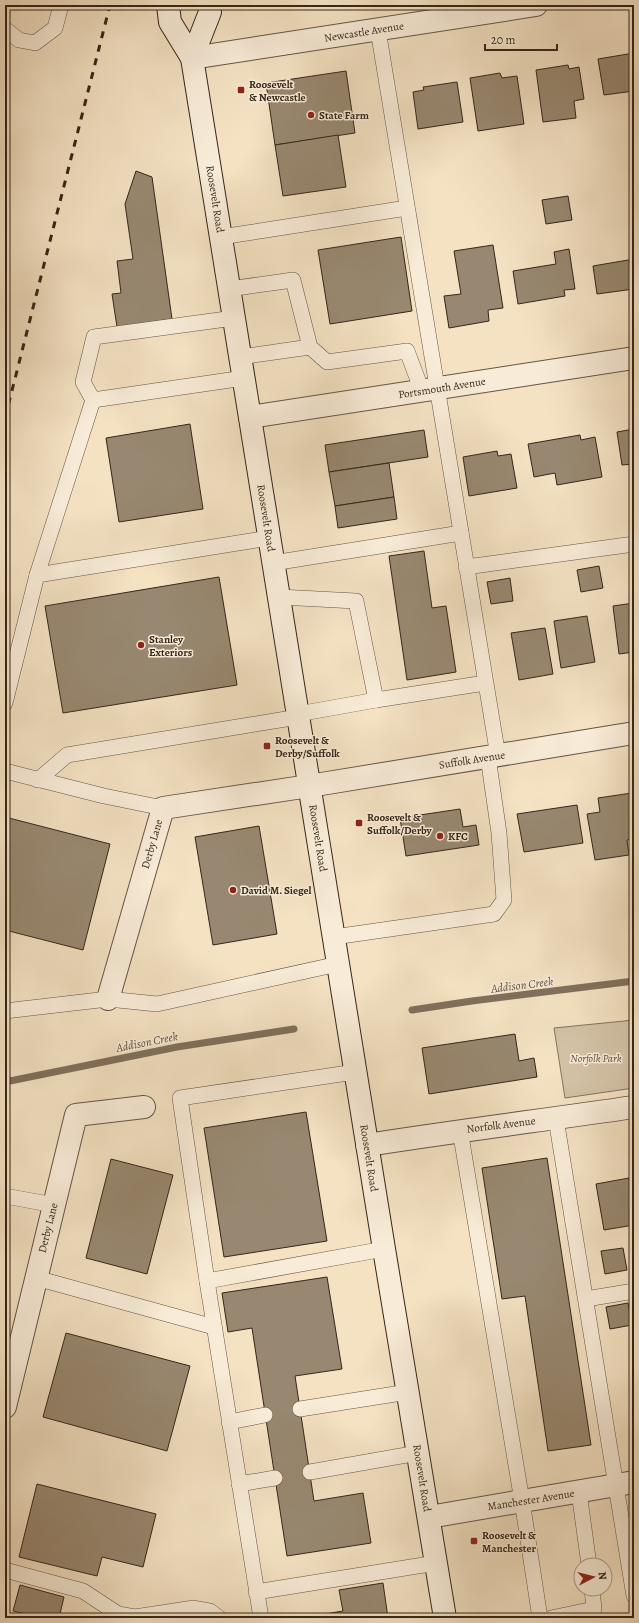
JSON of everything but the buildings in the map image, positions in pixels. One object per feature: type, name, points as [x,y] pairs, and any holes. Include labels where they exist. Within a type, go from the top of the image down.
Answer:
[{"type":"street","name":"Roosevelt Road","points":[[168,5],[170,22],[192,58],[355,1072],[446,1618]]},
{"type":"street","points":[[192,58],[210,12],[209,5]]},
{"type":"street","name":"Newcastle Avenue","points":[[192,58],[378,30],[506,7],[536,5]]},
{"type":"street","name":"Portsmouth Avenue","points":[[250,417],[634,358]]},
{"type":"street","name":"Suffolk Avenue","points":[[309,786],[634,733]]},
{"type":"street","name":"Derby Lane","points":[[108,999],[163,808],[309,786]]},
{"type":"street","name":"Derby Lane","points":[[5,1406],[76,1115],[144,1107]]},
{"type":"street","name":"Norfolk Avenue","points":[[367,1145],[460,1130],[556,1119],[634,1107]]},
{"type":"street","name":"Manchester Avenue","points":[[429,1517],[625,1484]]},
{"type":"lane","points":[[5,29],[19,40],[35,43],[55,28],[61,5]]},
{"type":"lane","points":[[334,937],[494,914],[504,900],[486,683],[461,534],[429,390],[407,208],[378,30]]},
{"type":"lane","points":[[221,237],[407,208]]},
{"type":"lane","points":[[229,289],[293,280],[310,347],[327,362],[407,351],[429,390]]},
{"type":"lane","points":[[5,703],[37,576],[93,400],[83,382],[94,338],[234,318]]},
{"type":"lane","points":[[240,356],[310,347]]},
{"type":"lane","points":[[93,400],[244,378]]},
{"type":"lane","points":[[273,562],[461,534]]},
{"type":"lane","points":[[37,576],[269,538]]},
{"type":"lane","points":[[466,567],[634,544]]},
{"type":"lane","points":[[279,597],[356,601],[376,700]]},
{"type":"lane","points":[[38,780],[67,755],[298,716],[376,700],[486,683]]},
{"type":"lane","points":[[5,772],[104,796],[163,808]]},
{"type":"lane","points":[[5,1011],[108,999],[157,1004],[338,964]]},
{"type":"lane","points":[[261,1618],[214,1327],[180,1098],[355,1072]]},
{"type":"lane","points":[[556,1119],[586,1299],[625,1484],[634,1596]]},
{"type":"lane","points":[[460,1130],[540,1618]]},
{"type":"lane","points":[[5,1196],[54,1205]]},
{"type":"lane","points":[[207,1281],[384,1249]]},
{"type":"lane","points":[[36,1278],[214,1327]]},
{"type":"lane","points":[[586,1299],[634,1291]]},
{"type":"lane","points":[[300,1409],[408,1392]]},
{"type":"lane","points":[[229,1422],[265,1415]]},
{"type":"lane","points":[[310,1472],[418,1453]]},
{"type":"lane","points":[[239,1484],[275,1478]]},
{"type":"lane","points":[[579,1492],[588,1557]]},
{"type":"lane","points":[[256,1592],[436,1563]]},
{"type":"lane","points":[[5,1570],[83,1592],[118,1614],[135,1617],[150,1616],[194,1608],[210,1611],[219,1618]]},
{"type":"lane","points":[[551,1618],[594,1609],[593,1597]]},
{"type":"green space","name":"Norfolk Park","points":[[634,1020],[634,1088],[565,1098],[554,1028]]},
{"type":"waterway","name":"Addison Creek","points":[[412,1010],[634,981]]},
{"type":"waterway","name":"Addison Creek","points":[[5,1082],[177,1047],[294,1029]]},
{"type":"railway","points":[[5,418],[110,5]]},
{"type":"place","name":"Roosevelt & Newcastle","points":[[241,90]]},
{"type":"place","name":"State Farm","points":[[311,115]]},
{"type":"place","name":"Stanley Exteriors","points":[[141,645]]},
{"type":"place","name":"Roosevelt & Derby/Suffolk","points":[[267,746]]},
{"type":"place","name":"Roosevelt & Suffolk/Derby","points":[[359,823]]},
{"type":"place","name":"KFC","points":[[440,836]]},
{"type":"place","name":"David M. Siegel","points":[[233,890]]},
{"type":"place","name":"Roosevelt & Manchester","points":[[474,1541]]}]
